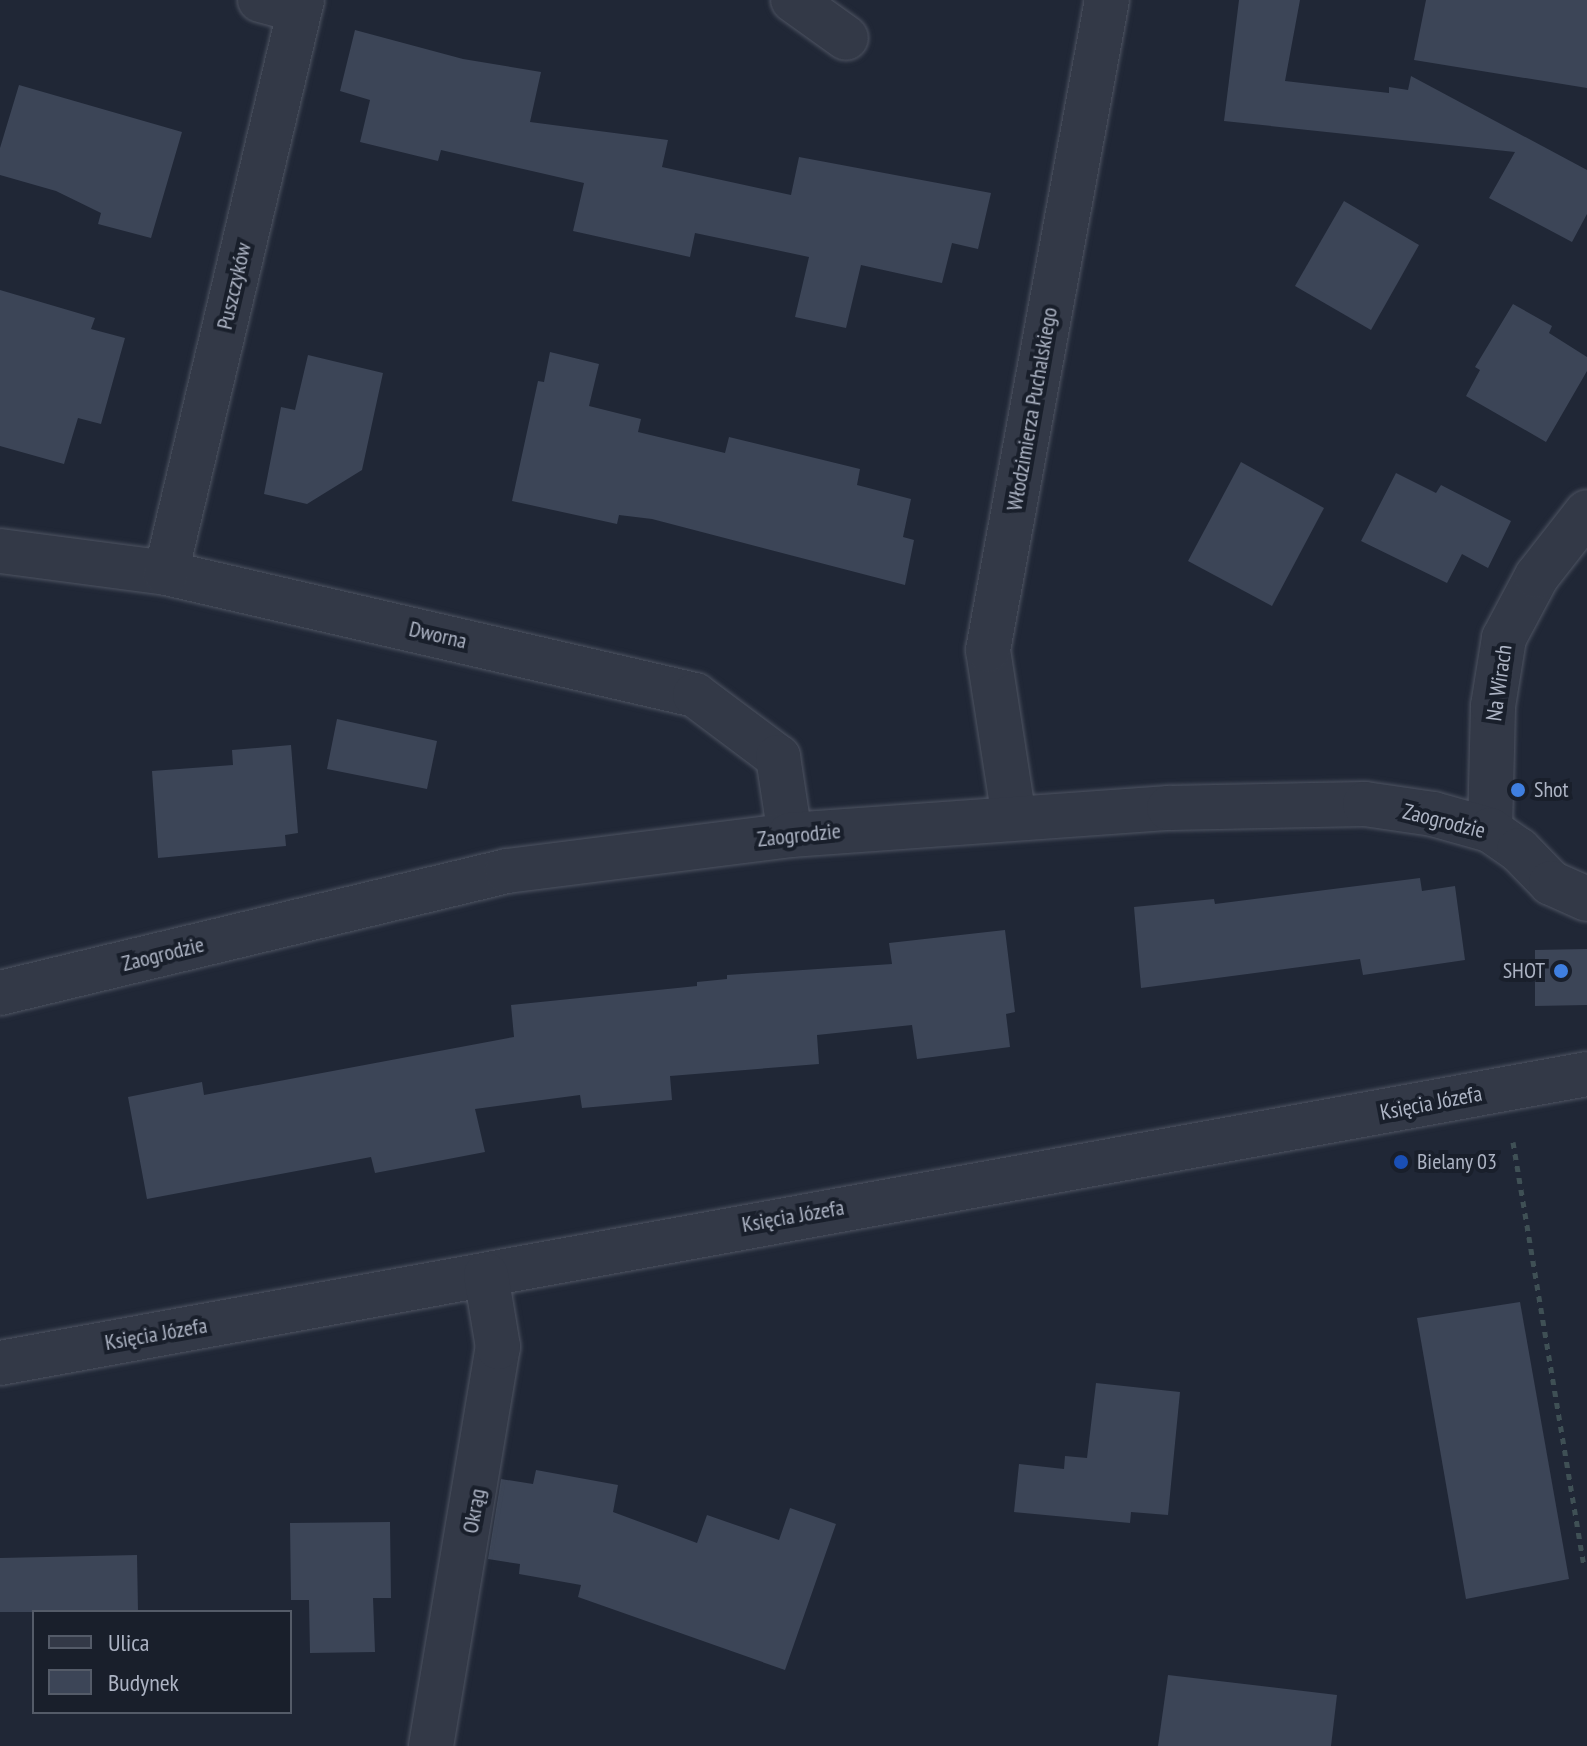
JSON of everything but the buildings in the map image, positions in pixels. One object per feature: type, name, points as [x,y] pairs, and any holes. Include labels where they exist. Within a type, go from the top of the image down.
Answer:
[{"type":"street","points":[[793,0],[846,38]]},
{"type":"street","name":"Włodzimierza Puchalskiego","points":[[1014,818],[988,650],[1107,0]]},
{"type":"street","name":"Puszczyków","points":[[166,573],[287,3]]},
{"type":"street","name":"Na Wirach","points":[[1490,830],[1493,706],[1504,638],[1537,576],[1587,512]]},
{"type":"street","name":"Dworna","points":[[0,551],[166,573],[695,695],[778,757],[790,835]]},
{"type":"street","name":"Zaogrodzie","points":[[0,993],[507,871],[790,835],[1260,803],[1365,804],[1490,830],[1519,850],[1551,883],[1587,899]]},
{"type":"street","name":"Księcia Józefa","points":[[0,1363],[1587,1074]]},
{"type":"street","name":"Okrąg","points":[[431,1746],[498,1347],[486,1275]]},
{"type":"path","points":[[1511,1131],[1584,1567]]},
{"type":"place","name":"Shot","points":[[1518,790]]},
{"type":"place","name":"SHOT","points":[[1561,971]]},
{"type":"place","name":"Bielany 03","points":[[1401,1162]]}]
